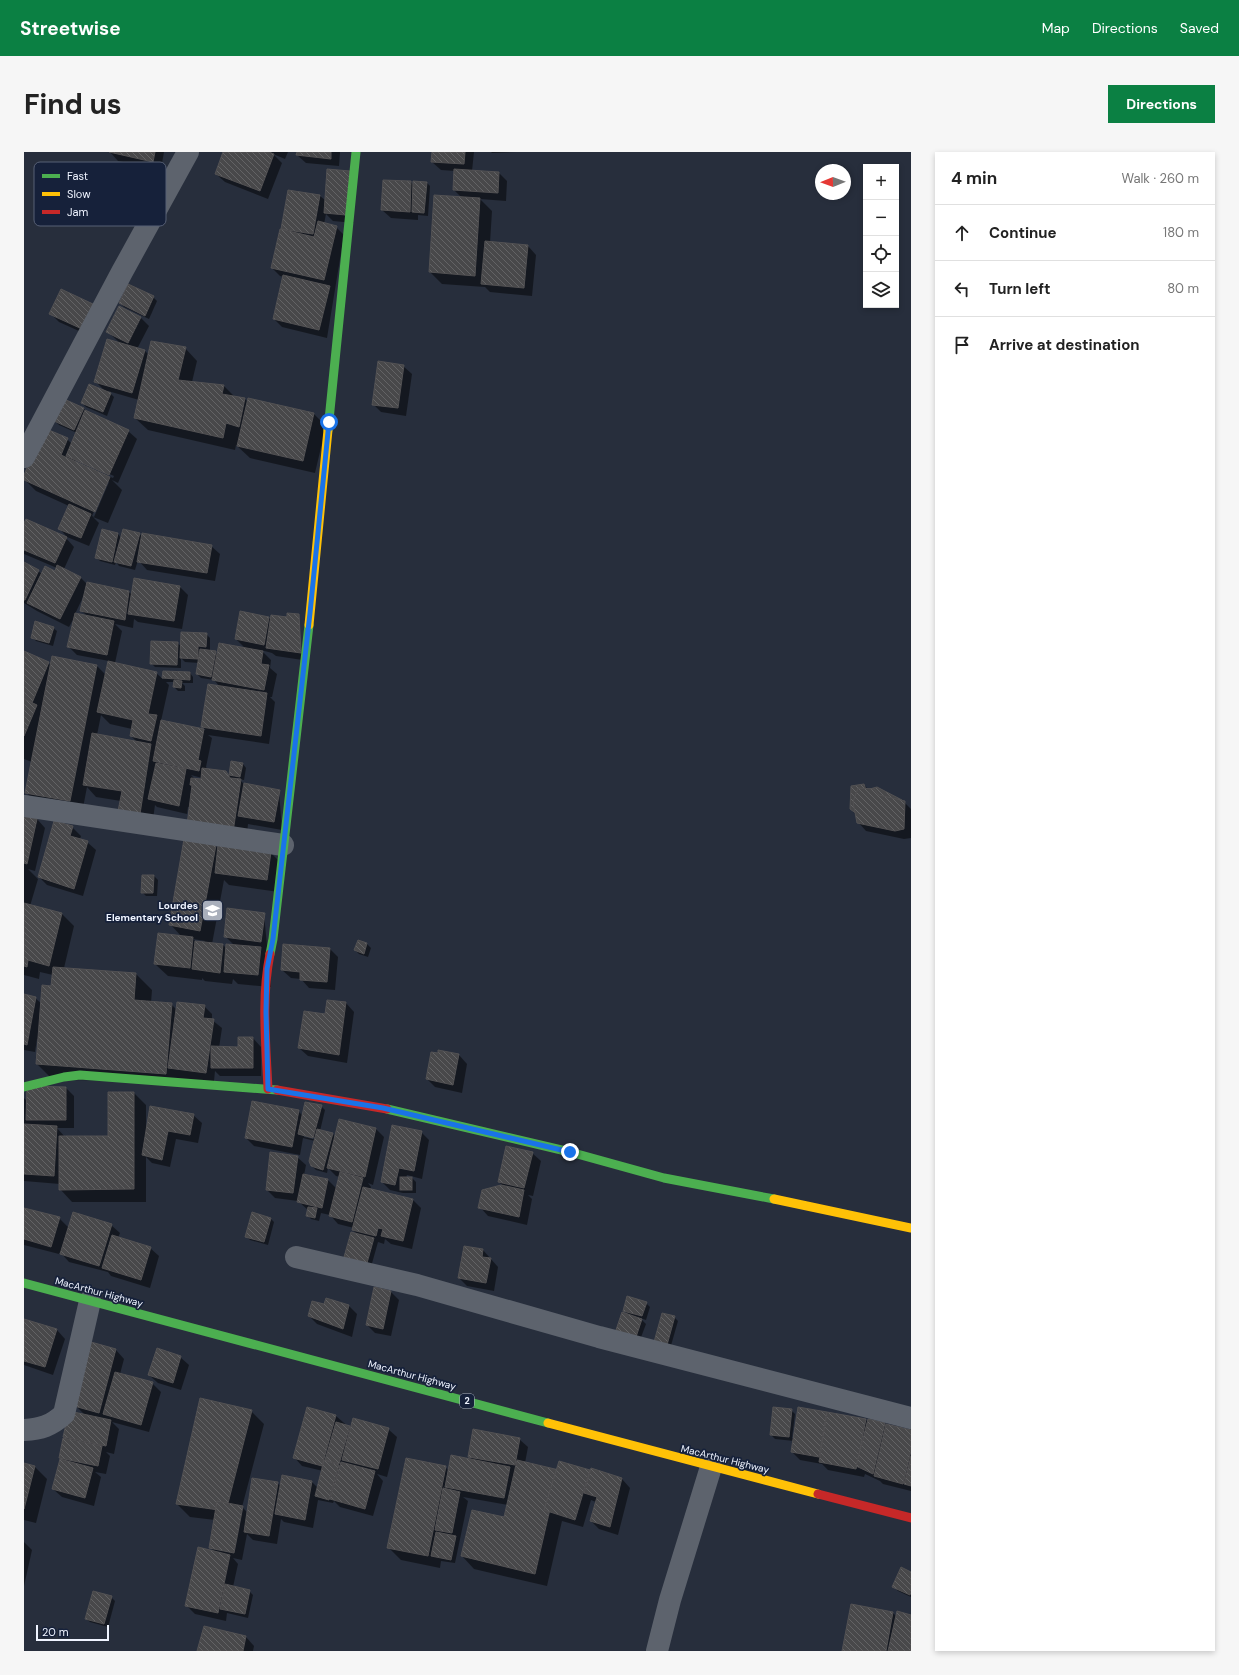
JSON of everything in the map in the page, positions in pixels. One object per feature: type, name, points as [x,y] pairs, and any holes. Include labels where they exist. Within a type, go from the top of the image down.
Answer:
[{"type":"main road","points":[[268,1089],[266,1012],[267,969],[273,939],[310,613],[356,152]]},
{"type":"main road","points":[[24,1087],[80,1075],[268,1089],[383,1108],[570,1152],[664,1178],[751,1194],[911,1228]]},
{"type":"main road","name":"MacArthur Highway","points":[[24,1283],[711,1467],[911,1518]]},
{"type":"street","points":[[166,192],[188,152]]},
{"type":"street","points":[[24,457],[147,226]]},
{"type":"street","points":[[24,806],[283,846]]},
{"type":"street","points":[[296,1256],[417,1285],[599,1337],[911,1418]]},
{"type":"street","points":[[24,1430],[40,1429],[56,1421],[64,1414],[90,1301]]},
{"type":"street","points":[[657,1651],[670,1600],[711,1467]]},
{"type":"building","points":[[109,152],[155,152],[153,162]]},
{"type":"building","points":[[223,152],[269,152],[274,154],[260,191],[215,174]]},
{"type":"building","points":[[297,152],[331,152],[331,159],[296,155]]},
{"type":"building","points":[[432,152],[465,152],[464,164],[431,162]]},
{"type":"building","points":[[327,169],[350,171],[346,215],[324,213]]},
{"type":"building","points":[[454,169],[499,172],[498,193],[453,190]]},
{"type":"building","points":[[383,180],[411,181],[410,212],[381,210]]},
{"type":"building","points":[[413,181],[427,182],[424,213],[412,212]]},
{"type":"building","points":[[288,190],[320,195],[313,234],[281,229]]},
{"type":"building","points":[[434,195],[480,198],[475,276],[429,272]]},
{"type":"building","points":[[318,221],[337,226],[324,280],[271,268],[280,229],[314,237]]},
{"type":"building","points":[[485,241],[528,245],[524,288],[481,284]]},
{"type":"building","points":[[283,275],[330,286],[319,330],[273,319]]},
{"type":"building","points":[[128,284],[154,296],[145,316],[119,303]]},
{"type":"building","points":[[61,289],[93,304],[82,329],[49,314]]},
{"type":"building","points":[[119,306],[141,317],[128,343],[106,332]]},
{"type":"building","points":[[107,339],[145,350],[132,393],[94,382]]},
{"type":"building","points":[[151,341],[186,347],[178,380],[224,385],[222,394],[245,398],[239,427],[226,423],[223,438],[134,418]]},
{"type":"building","points":[[378,361],[404,365],[398,408],[372,405]]},
{"type":"building","points":[[89,384],[111,393],[103,412],[81,403]]},
{"type":"building","points":[[248,398],[314,413],[303,461],[237,446]]},
{"type":"building","points":[[64,399],[84,408],[74,430],[54,421]]},
{"type":"building","points":[[85,410],[129,430],[109,475],[66,456]]},
{"type":"building","points":[[44,428],[68,438],[61,455],[110,477],[95,512],[24,480],[24,475]]},
{"type":"building","points":[[69,504],[91,514],[81,538],[58,529]]},
{"type":"building","points":[[26,519],[67,537],[55,563],[24,550],[24,523]]},
{"type":"building","points":[[102,529],[118,533],[112,562],[95,558]]},
{"type":"building","points":[[123,529],[140,533],[131,566],[114,562]]},
{"type":"building","points":[[142,533],[212,545],[207,573],[137,562]]},
{"type":"building","points":[[24,562],[39,570],[25,600],[24,600]]},
{"type":"building","points":[[57,565],[81,577],[60,619],[27,603],[45,566],[55,571]]},
{"type":"building","points":[[134,578],[180,586],[174,621],[128,614]]},
{"type":"building","points":[[87,582],[129,591],[125,620],[80,611]]},
{"type":"building","points":[[240,611],[269,617],[264,645],[235,639]]},
{"type":"building","points":[[75,613],[114,621],[107,655],[67,647]]},
{"type":"building","points":[[287,613],[299,614],[301,653],[266,648],[271,615],[287,617]]},
{"type":"building","points":[[35,621],[54,627],[49,643],[31,638]]},
{"type":"building","points":[[181,632],[207,633],[206,647],[198,646],[198,659],[180,658]]},
{"type":"building","points":[[151,641],[178,642],[177,665],[150,664]]},
{"type":"building","points":[[219,643],[263,651],[261,664],[269,665],[264,690],[212,680]]},
{"type":"building","points":[[200,649],[216,651],[211,677],[196,674]]},
{"type":"building","points":[[24,651],[49,662],[32,703],[24,699]]},
{"type":"building","points":[[52,656],[97,665],[70,801],[25,793]]},
{"type":"building","points":[[108,661],[157,672],[148,714],[157,715],[151,741],[130,736],[133,720],[97,712]]},
{"type":"building","points":[[163,671],[190,672],[190,680],[162,678]]},
{"type":"building","points":[[174,680],[182,681],[181,688],[173,687]]},
{"type":"building","points":[[208,684],[267,693],[261,736],[201,727]]},
{"type":"building","points":[[24,699],[37,705],[24,736]]},
{"type":"building","points":[[161,720],[204,729],[198,760],[201,761],[199,771],[153,761]]},
{"type":"building","points":[[92,733],[151,744],[140,814],[118,811],[122,791],[83,785]]},
{"type":"building","points":[[231,761],[243,763],[240,777],[229,775]]},
{"type":"building","points":[[156,763],[186,769],[179,806],[148,799]]},
{"type":"building","points":[[202,768],[226,771],[230,778],[241,779],[233,832],[187,825],[192,785],[190,785],[191,778],[201,779]]},
{"type":"building","points":[[244,783],[280,790],[274,822],[238,816]]},
{"type":"building","points":[[864,784],[866,790],[877,787],[902,800],[900,821],[887,825],[861,817],[850,809],[851,786]]},
{"type":"building","points":[[858,788],[874,789],[879,795],[905,801],[904,829],[895,831],[857,823],[853,802]]},
{"type":"building","points":[[24,816],[37,819],[27,864],[24,863]]},
{"type":"building","points":[[54,821],[73,826],[70,836],[88,841],[74,889],[38,877]]},
{"type":"building","points":[[184,839],[216,845],[200,931],[169,925]]},
{"type":"building","points":[[218,845],[271,852],[267,880],[215,873]]},
{"type":"building","points":[[142,875],[154,875],[153,893],[141,893]]},
{"type":"building","points":[[24,903],[62,913],[49,966],[28,960],[27,967],[24,966]]},
{"type":"building","points":[[227,908],[265,913],[261,942],[224,937]]},
{"type":"building","points":[[158,933],[193,937],[190,968],[154,964]]},
{"type":"building","points":[[358,940],[367,943],[364,954],[354,950]]},
{"type":"building","points":[[195,941],[223,944],[220,973],[192,969]]},
{"type":"building","points":[[226,944],[261,947],[258,975],[224,972]]},
{"type":"building","points":[[283,944],[330,948],[327,982],[300,980],[300,972],[281,970]]},
{"type":"building","points":[[53,967],[136,973],[134,1000],[172,1003],[166,1074],[36,1064],[42,985],[51,986]]},
{"type":"building","points":[[24,994],[36,997],[27,1045],[24,1044]]},
{"type":"building","points":[[327,1000],[346,1002],[339,1055],[298,1048],[304,1011],[325,1014]]},
{"type":"building","points":[[177,1002],[205,1005],[203,1018],[214,1019],[206,1073],[168,1068]]},
{"type":"building","points":[[238,1037],[253,1037],[253,1068],[211,1068],[211,1046],[238,1047]]},
{"type":"building","points":[[438,1050],[459,1054],[453,1085],[426,1079],[431,1052],[438,1053]]},
{"type":"building","points":[[27,1086],[66,1087],[66,1120],[26,1120]]},
{"type":"building","points":[[108,1092],[134,1092],[134,1189],[59,1190],[59,1136],[108,1136]]},
{"type":"building","points":[[252,1101],[299,1110],[292,1147],[245,1138]]},
{"type":"building","points":[[305,1102],[322,1105],[313,1138],[298,1134]]},
{"type":"building","points":[[150,1106],[194,1114],[190,1135],[168,1131],[162,1160],[142,1155]]},
{"type":"building","points":[[339,1119],[376,1128],[365,1177],[327,1168]]},
{"type":"building","points":[[24,1124],[57,1126],[54,1176],[24,1174]]},
{"type":"building","points":[[392,1125],[422,1131],[414,1171],[399,1168],[395,1185],[381,1182]]},
{"type":"building","points":[[317,1129],[333,1133],[323,1170],[311,1166],[309,1161]]},
{"type":"building","points":[[506,1146],[533,1152],[524,1188],[498,1182]]},
{"type":"building","points":[[270,1152],[298,1156],[293,1193],[266,1190]]},
{"type":"building","points":[[340,1172],[363,1178],[352,1222],[329,1216]]},
{"type":"building","points":[[303,1174],[328,1179],[322,1208],[297,1202]]},
{"type":"building","points":[[400,1177],[412,1177],[412,1190],[400,1190]]},
{"type":"building","points":[[501,1185],[524,1190],[519,1217],[478,1208],[482,1190]]},
{"type":"building","points":[[363,1187],[413,1199],[403,1241],[381,1236],[383,1229],[378,1228],[376,1236],[352,1230]]},
{"type":"building","points":[[308,1207],[317,1208],[315,1218],[306,1216]]},
{"type":"building","points":[[24,1208],[60,1217],[51,1247],[24,1239]]},
{"type":"building","points":[[73,1212],[112,1224],[99,1266],[60,1254]]},
{"type":"building","points":[[252,1212],[271,1218],[264,1242],[245,1237]]},
{"type":"building","points":[[351,1232],[374,1238],[367,1263],[344,1257]]},
{"type":"building","points":[[112,1235],[151,1247],[141,1280],[102,1268]]},
{"type":"building","points":[[464,1246],[483,1249],[482,1257],[491,1258],[486,1283],[458,1278]]},
{"type":"building","points":[[374,1287],[391,1291],[383,1329],[366,1325]]},
{"type":"building","points":[[627,1296],[647,1302],[642,1316],[623,1311]]},
{"type":"building","points":[[326,1298],[349,1305],[343,1329],[308,1316],[312,1301],[324,1304]]},
{"type":"building","points":[[622,1312],[642,1319],[636,1337],[616,1330]]},
{"type":"building","points":[[662,1313],[675,1316],[667,1345],[654,1342]]},
{"type":"building","points":[[24,1319],[57,1329],[45,1367],[24,1361]]},
{"type":"building","points":[[91,1342],[116,1349],[99,1413],[74,1406]]},
{"type":"building","points":[[157,1348],[181,1356],[173,1383],[148,1375]]},
{"type":"building","points":[[115,1372],[153,1382],[141,1425],[103,1414]]},
{"type":"building","points":[[200,1398],[252,1410],[226,1511],[176,1504]]},
{"type":"building","points":[[307,1407],[336,1415],[322,1466],[293,1458]]},
{"type":"building","points":[[773,1407],[792,1409],[789,1437],[770,1435]]},
{"type":"building","points":[[798,1407],[827,1412],[819,1457],[791,1452]]},
{"type":"building","points":[[69,1411],[111,1420],[106,1446],[63,1437]]},
{"type":"building","points":[[827,1412],[866,1419],[856,1469],[819,1462]]},
{"type":"building","points":[[353,1418],[389,1428],[378,1469],[342,1460]]},
{"type":"building","points":[[868,1419],[885,1423],[873,1474],[856,1466]]},
{"type":"building","points":[[336,1422],[350,1426],[339,1464],[325,1460]]},
{"type":"building","points":[[886,1424],[911,1430],[911,1451],[903,1484],[874,1476]]},
{"type":"building","points":[[473,1429],[520,1438],[515,1465],[468,1457]]},
{"type":"building","points":[[63,1438],[102,1446],[98,1466],[59,1458]]},
{"type":"building","points":[[451,1455],[510,1467],[504,1498],[445,1487]]},
{"type":"building","points":[[911,1456],[911,1486],[904,1484]]},
{"type":"building","points":[[406,1458],[446,1466],[428,1556],[387,1548]]},
{"type":"building","points":[[60,1459],[93,1468],[85,1498],[52,1489]]},
{"type":"building","points":[[324,1460],[339,1465],[329,1500],[315,1496]]},
{"type":"building","points":[[517,1460],[559,1470],[535,1574],[461,1556],[472,1510],[504,1517]]},
{"type":"building","points":[[559,1461],[590,1470],[575,1520],[544,1510]]},
{"type":"building","points":[[341,1462],[375,1471],[365,1509],[330,1499]]},
{"type":"building","points":[[24,1463],[35,1466],[24,1509]]},
{"type":"building","points":[[591,1468],[622,1478],[610,1527],[590,1521],[597,1497],[584,1493]]},
{"type":"building","points":[[282,1475],[312,1481],[305,1520],[275,1514]]},
{"type":"building","points":[[252,1478],[278,1482],[269,1536],[244,1532]]},
{"type":"building","points":[[443,1488],[460,1492],[452,1533],[435,1530]]},
{"type":"building","points":[[217,1501],[243,1506],[234,1553],[209,1548]]},
{"type":"building","points":[[436,1532],[456,1536],[451,1560],[431,1556]]},
{"type":"building","points":[[198,1547],[230,1555],[218,1613],[185,1606]]},
{"type":"building","points":[[901,1567],[911,1572],[910,1595],[892,1587]]},
{"type":"building","points":[[225,1584],[250,1590],[245,1614],[220,1609]]},
{"type":"building","points":[[93,1591],[112,1596],[104,1624],[85,1619]]},
{"type":"building","points":[[851,1604],[893,1612],[886,1651],[842,1651]]},
{"type":"building","points":[[897,1611],[911,1615],[911,1651],[888,1651]]},
{"type":"building","points":[[204,1626],[246,1636],[243,1651],[197,1651]]},
{"type":"traffic: fast","points":[[328,430],[356,152]]},
{"type":"traffic: fast","points":[[270,954],[273,939],[309,625]]},
{"type":"traffic: fast","points":[[24,1087],[64,1077],[80,1075],[277,1090]]},
{"type":"traffic: fast","points":[[387,1109],[570,1152],[664,1178],[774,1199]]},
{"type":"traffic: fast","points":[[24,1283],[548,1423]]},
{"type":"traffic: slow","points":[[309,625],[328,430]]},
{"type":"traffic: slow","points":[[774,1199],[911,1228]]},
{"type":"traffic: slow","points":[[548,1423],[818,1494]]},
{"type":"traffic: jam","points":[[268,1089],[265,1039],[265,1004],[267,971],[270,954]]},
{"type":"traffic: jam","points":[[277,1090],[387,1109]]},
{"type":"traffic: jam","points":[[818,1494],[911,1518]]},
{"type":"place","name":"Lourdes Elementary School","points":[[213,911]]},
{"type":"route","points":[[329,422],[310,613],[277,910],[267,969],[266,1012],[268,1089],[383,1108],[570,1152]]}]
